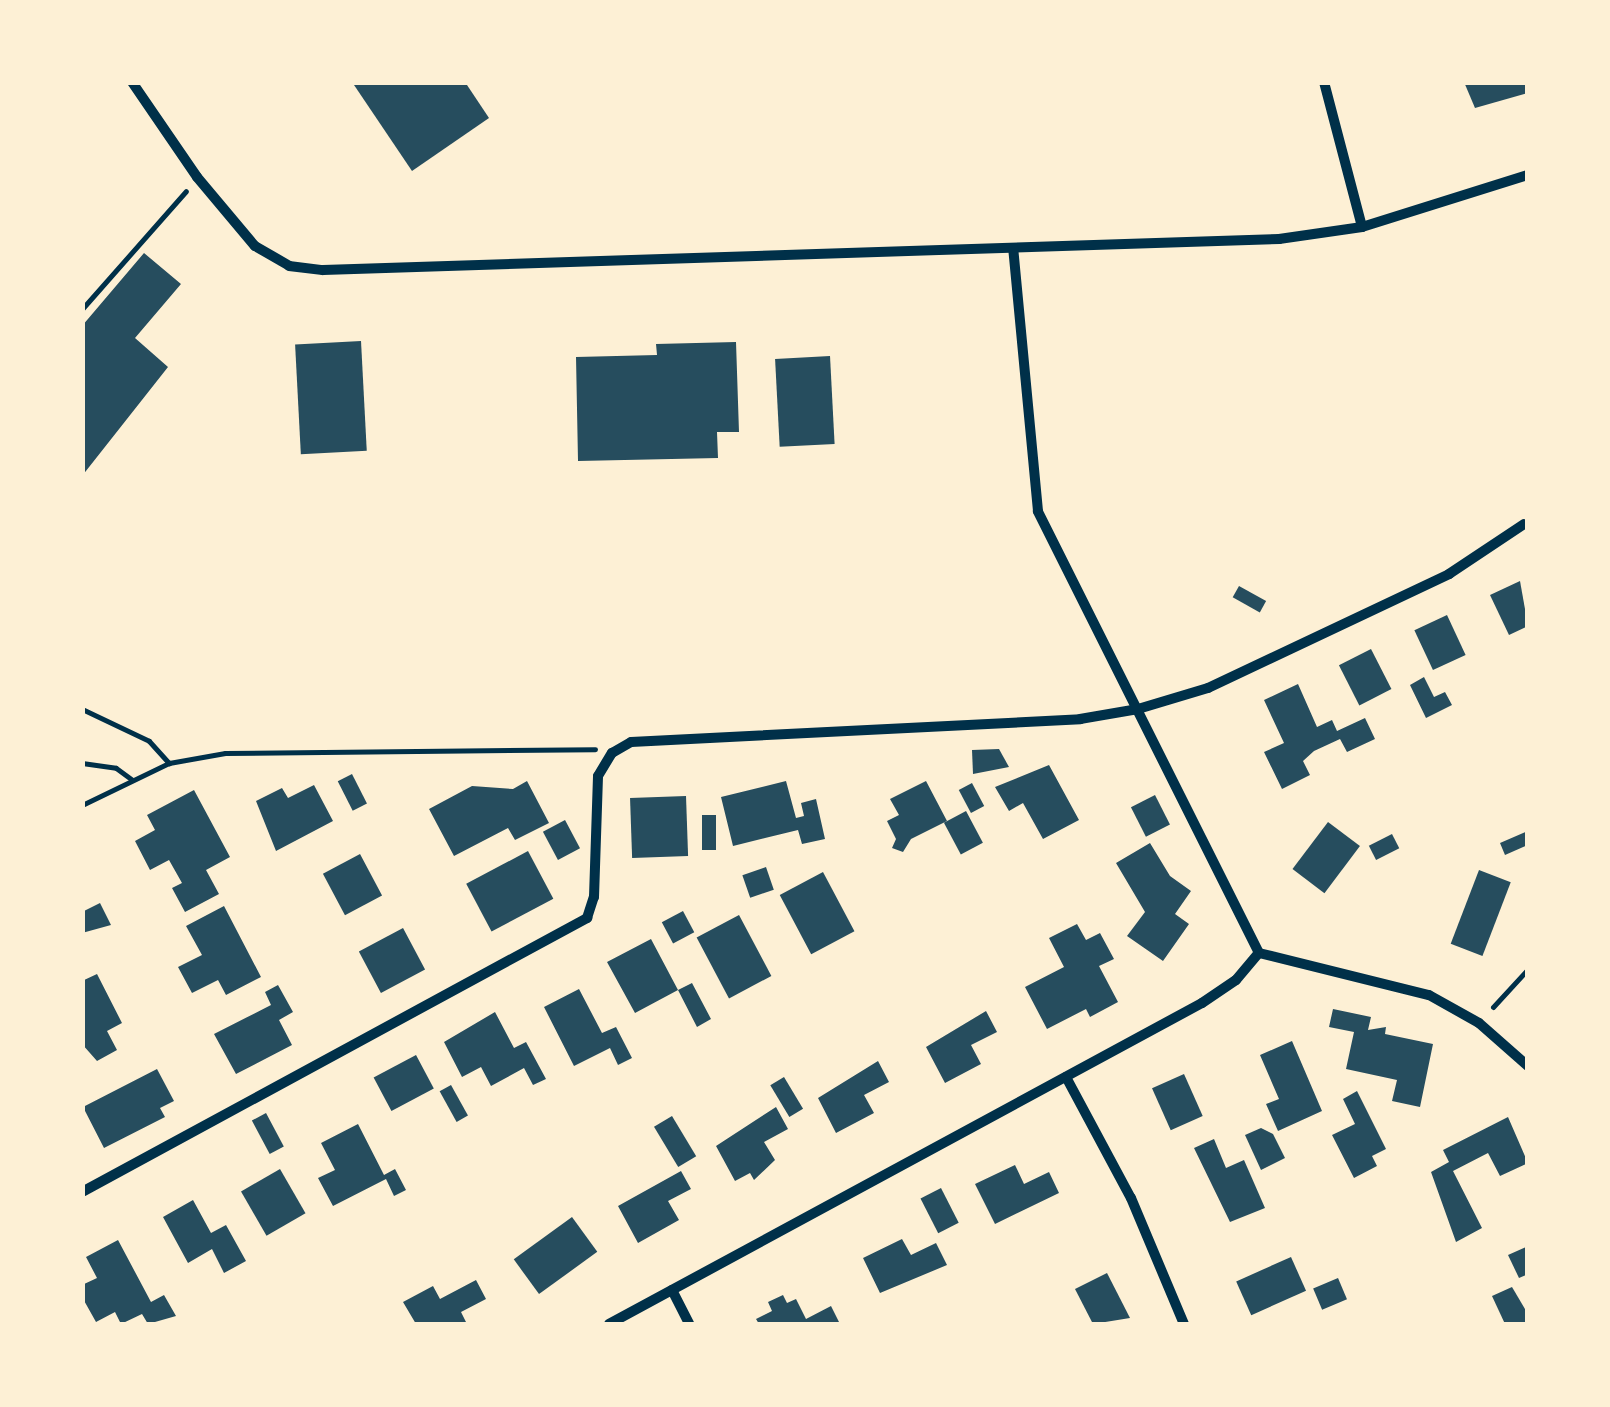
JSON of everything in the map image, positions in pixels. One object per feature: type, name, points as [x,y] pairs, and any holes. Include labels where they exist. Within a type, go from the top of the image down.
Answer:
[{"type":"street","points":[[132,82],[197,177],[255,246],[289,266],[323,270],[1279,239],[1362,227],[1528,175]]},
{"type":"street","points":[[1324,82],[1362,227]]},
{"type":"street","points":[[1013,248],[1038,511],[1259,953],[1428,995],[1479,1023],[1528,1066]]},
{"type":"street","points":[[82,1192],[587,918],[594,897],[598,776],[612,753],[631,742],[1080,719],[1138,709],[1208,688],[1449,574],[1524,524]]},
{"type":"street","points":[[609,1324],[1202,1003],[1236,980],[1259,953]]},
{"type":"street","points":[[1066,1077],[1131,1198],[1184,1324]]},
{"type":"street","points":[[672,1290],[689,1324]]},
{"type":"path","points":[[82,309],[197,177]]},
{"type":"path","points":[[82,708],[149,741],[169,763]]},
{"type":"path","points":[[82,805],[169,763],[245,752],[582,745],[612,753]]},
{"type":"path","points":[[82,763],[116,768],[131,780]]},
{"type":"path","points":[[1479,1023],[1528,968]]},
{"type":"building","points":[[352,82],[465,82],[489,118],[412,171]]},
{"type":"building","points":[[1464,82],[1528,82],[1528,93],[1475,108]]},
{"type":"building","points":[[144,253],[181,284],[135,338],[168,367],[82,476],[82,326]]},
{"type":"building","points":[[361,341],[367,451],[301,454],[295,344]]},
{"type":"building","points":[[736,342],[739,432],[717,432],[718,458],[578,461],[576,357],[657,355],[656,344]]},
{"type":"building","points":[[830,356],[835,444],[780,447],[775,359]]},
{"type":"building","points":[[1520,581],[1528,626],[1509,635],[1490,595]]},
{"type":"building","points":[[1239,586],[1266,601],[1260,612],[1233,597]]},
{"type":"building","points":[[1447,615],[1466,655],[1433,670],[1414,630]]},
{"type":"building","points":[[1371,649],[1391,689],[1359,705],[1339,665]]},
{"type":"building","points":[[1424,677],[1434,697],[1445,692],[1452,705],[1426,718],[1410,685]]},
{"type":"building","points":[[1298,684],[1317,727],[1332,720],[1337,731],[1365,718],[1375,739],[1347,752],[1340,739],[1314,751],[1303,761],[1310,775],[1282,789],[1264,752],[1284,743],[1264,700]]},
{"type":"building","points":[[999,749],[1009,767],[973,774],[972,750]]},
{"type":"building","points":[[1049,765],[1079,820],[1043,839],[1023,803],[1009,811],[995,787]]},
{"type":"building","points":[[352,774],[367,803],[353,811],[338,781]]},
{"type":"building","points":[[527,781],[549,823],[515,840],[508,828],[454,856],[429,809],[472,786],[513,789]]},
{"type":"building","points":[[786,781],[796,818],[804,816],[801,803],[816,799],[825,839],[802,844],[798,830],[733,846],[721,797]]},
{"type":"building","points":[[926,781],[947,821],[911,839],[903,852],[892,848],[896,839],[887,821],[899,815],[890,799]]},
{"type":"building","points":[[972,783],[984,806],[971,813],[959,790]]},
{"type":"building","points":[[314,785],[333,821],[276,851],[256,801],[282,788],[288,798]]},
{"type":"building","points":[[194,790],[230,857],[206,870],[219,894],[185,912],[172,888],[182,883],[169,860],[150,870],[135,841],[155,830],[147,815]]},
{"type":"building","points":[[1155,795],[1170,824],[1146,837],[1131,807]]},
{"type":"building","points":[[686,796],[688,856],[632,858],[630,798]]},
{"type":"building","points":[[966,811],[983,843],[961,855],[944,823]]},
{"type":"building","points":[[702,815],[716,815],[716,850],[702,850]]},
{"type":"building","points":[[565,820],[580,848],[558,860],[543,832]]},
{"type":"building","points":[[1328,822],[1360,846],[1324,893],[1292,869]]},
{"type":"building","points":[[1528,831],[1528,845],[1505,855],[1500,843]]},
{"type":"building","points":[[1392,834],[1399,848],[1376,860],[1369,846]]},
{"type":"building","points":[[1150,843],[1170,876],[1191,891],[1175,914],[1189,924],[1163,961],[1127,936],[1145,912],[1116,863]]},
{"type":"building","points":[[528,851],[553,899],[492,932],[466,884]]},
{"type":"building","points":[[360,854],[382,895],[345,915],[323,874]]},
{"type":"building","points":[[766,867],[774,890],[750,898],[742,875]]},
{"type":"building","points":[[1479,870],[1511,882],[1482,956],[1451,944]]},
{"type":"building","points":[[823,872],[854,931],[811,954],[780,895]]},
{"type":"building","points":[[100,903],[111,925],[82,933],[82,912]]},
{"type":"building","points":[[224,906],[261,977],[226,995],[218,980],[192,993],[178,967],[202,955],[186,926]]},
{"type":"building","points":[[683,911],[694,932],[673,943],[662,922]]},
{"type":"building","points":[[739,915],[771,976],[729,998],[697,938]]},
{"type":"building","points":[[1077,924],[1086,940],[1100,933],[1114,959],[1099,966],[1118,1002],[1090,1017],[1086,1009],[1047,1029],[1025,987],[1064,967],[1049,938]]},
{"type":"building","points":[[403,928],[425,969],[381,993],[359,951]]},
{"type":"building","points":[[651,939],[678,990],[635,1013],[607,962]]},
{"type":"building","points":[[97,974],[122,1023],[107,1031],[117,1050],[97,1061],[82,1044],[82,981]]},
{"type":"building","points":[[692,983],[711,1019],[697,1027],[678,990]]},
{"type":"building","points":[[278,985],[293,1012],[279,1020],[292,1045],[236,1074],[214,1034],[271,1005],[265,992]]},
{"type":"building","points":[[579,989],[602,1033],[616,1027],[632,1058],[618,1065],[610,1048],[574,1066],[544,1007]]},
{"type":"building","points":[[1333,1009],[1371,1017],[1368,1030],[1386,1027],[1385,1034],[1433,1044],[1420,1107],[1392,1101],[1397,1080],[1346,1069],[1354,1032],[1329,1027]]},
{"type":"building","points":[[986,1011],[997,1032],[971,1045],[981,1064],[945,1083],[926,1047]]},
{"type":"building","points":[[495,1012],[514,1048],[526,1042],[546,1079],[533,1085],[524,1068],[491,1086],[481,1067],[462,1077],[444,1042]]},
{"type":"building","points":[[1292,1041],[1322,1111],[1278,1131],[1266,1104],[1279,1099],[1260,1055]]},
{"type":"building","points":[[416,1055],[434,1089],[391,1111],[374,1078]]},
{"type":"building","points":[[878,1061],[889,1082],[864,1095],[874,1113],[836,1133],[818,1098]]},
{"type":"building","points":[[157,1069],[174,1101],[160,1108],[165,1117],[104,1148],[83,1107]]},
{"type":"building","points":[[1184,1074],[1203,1116],[1171,1130],[1152,1088]]},
{"type":"building","points":[[784,1077],[803,1109],[789,1117],[770,1085]]},
{"type":"building","points":[[451,1085],[468,1116],[457,1122],[440,1091]]},
{"type":"building","points":[[1357,1091],[1386,1149],[1372,1156],[1377,1166],[1354,1178],[1332,1135],[1355,1124],[1343,1099]]},
{"type":"building","points":[[776,1107],[788,1129],[764,1142],[775,1160],[754,1180],[750,1173],[735,1181],[716,1146]]},
{"type":"building","points":[[266,1113],[284,1147],[270,1154],[252,1121]]},
{"type":"building","points":[[672,1116],[696,1156],[678,1167],[654,1127]]},
{"type":"building","points":[[1508,1117],[1528,1163],[1500,1176],[1488,1153],[1453,1171],[1482,1228],[1456,1242],[1431,1172],[1449,1162],[1443,1150]]},
{"type":"building","points":[[358,1124],[384,1175],[395,1169],[406,1190],[394,1196],[386,1179],[333,1206],[318,1178],[335,1170],[321,1143]]},
{"type":"building","points":[[1261,1128],[1273,1134],[1285,1158],[1261,1170],[1245,1135]]},
{"type":"building","points":[[1214,1139],[1226,1168],[1244,1160],[1265,1208],[1230,1222],[1194,1148]]},
{"type":"building","points":[[1015,1165],[1024,1184],[1049,1172],[1059,1193],[995,1224],[975,1184]]},
{"type":"building","points":[[280,1169],[305,1213],[267,1236],[241,1192]]},
{"type":"building","points":[[681,1171],[691,1189],[668,1201],[679,1220],[638,1243],[618,1206]]},
{"type":"building","points":[[941,1188],[959,1223],[938,1233],[921,1198]]},
{"type":"building","points":[[193,1200],[211,1233],[226,1225],[246,1261],[224,1273],[212,1249],[188,1263],[163,1217]]},
{"type":"building","points":[[572,1217],[597,1252],[539,1294],[514,1259]]},
{"type":"building","points":[[902,1239],[911,1255],[936,1243],[947,1265],[880,1293],[863,1258]]},
{"type":"building","points":[[118,1240],[151,1302],[164,1295],[176,1316],[148,1324],[142,1314],[121,1324],[115,1312],[96,1322],[82,1297],[82,1285],[97,1278],[86,1257]]},
{"type":"building","points":[[1528,1246],[1528,1274],[1519,1278],[1508,1255]]},
{"type":"building","points":[[1291,1257],[1306,1291],[1251,1315],[1236,1281]]},
{"type":"building","points":[[1107,1273],[1130,1318],[1093,1324],[1075,1289]]},
{"type":"building","points":[[1338,1278],[1347,1299],[1322,1310],[1313,1289]]},
{"type":"building","points":[[476,1280],[486,1299],[461,1312],[467,1324],[416,1324],[403,1302],[433,1286],[440,1299]]},
{"type":"building","points":[[1512,1287],[1528,1314],[1528,1324],[1505,1324],[1492,1296]]},
{"type":"building","points":[[783,1295],[787,1303],[796,1299],[806,1319],[831,1306],[840,1324],[759,1324],[756,1319],[772,1311],[768,1302]]}]
